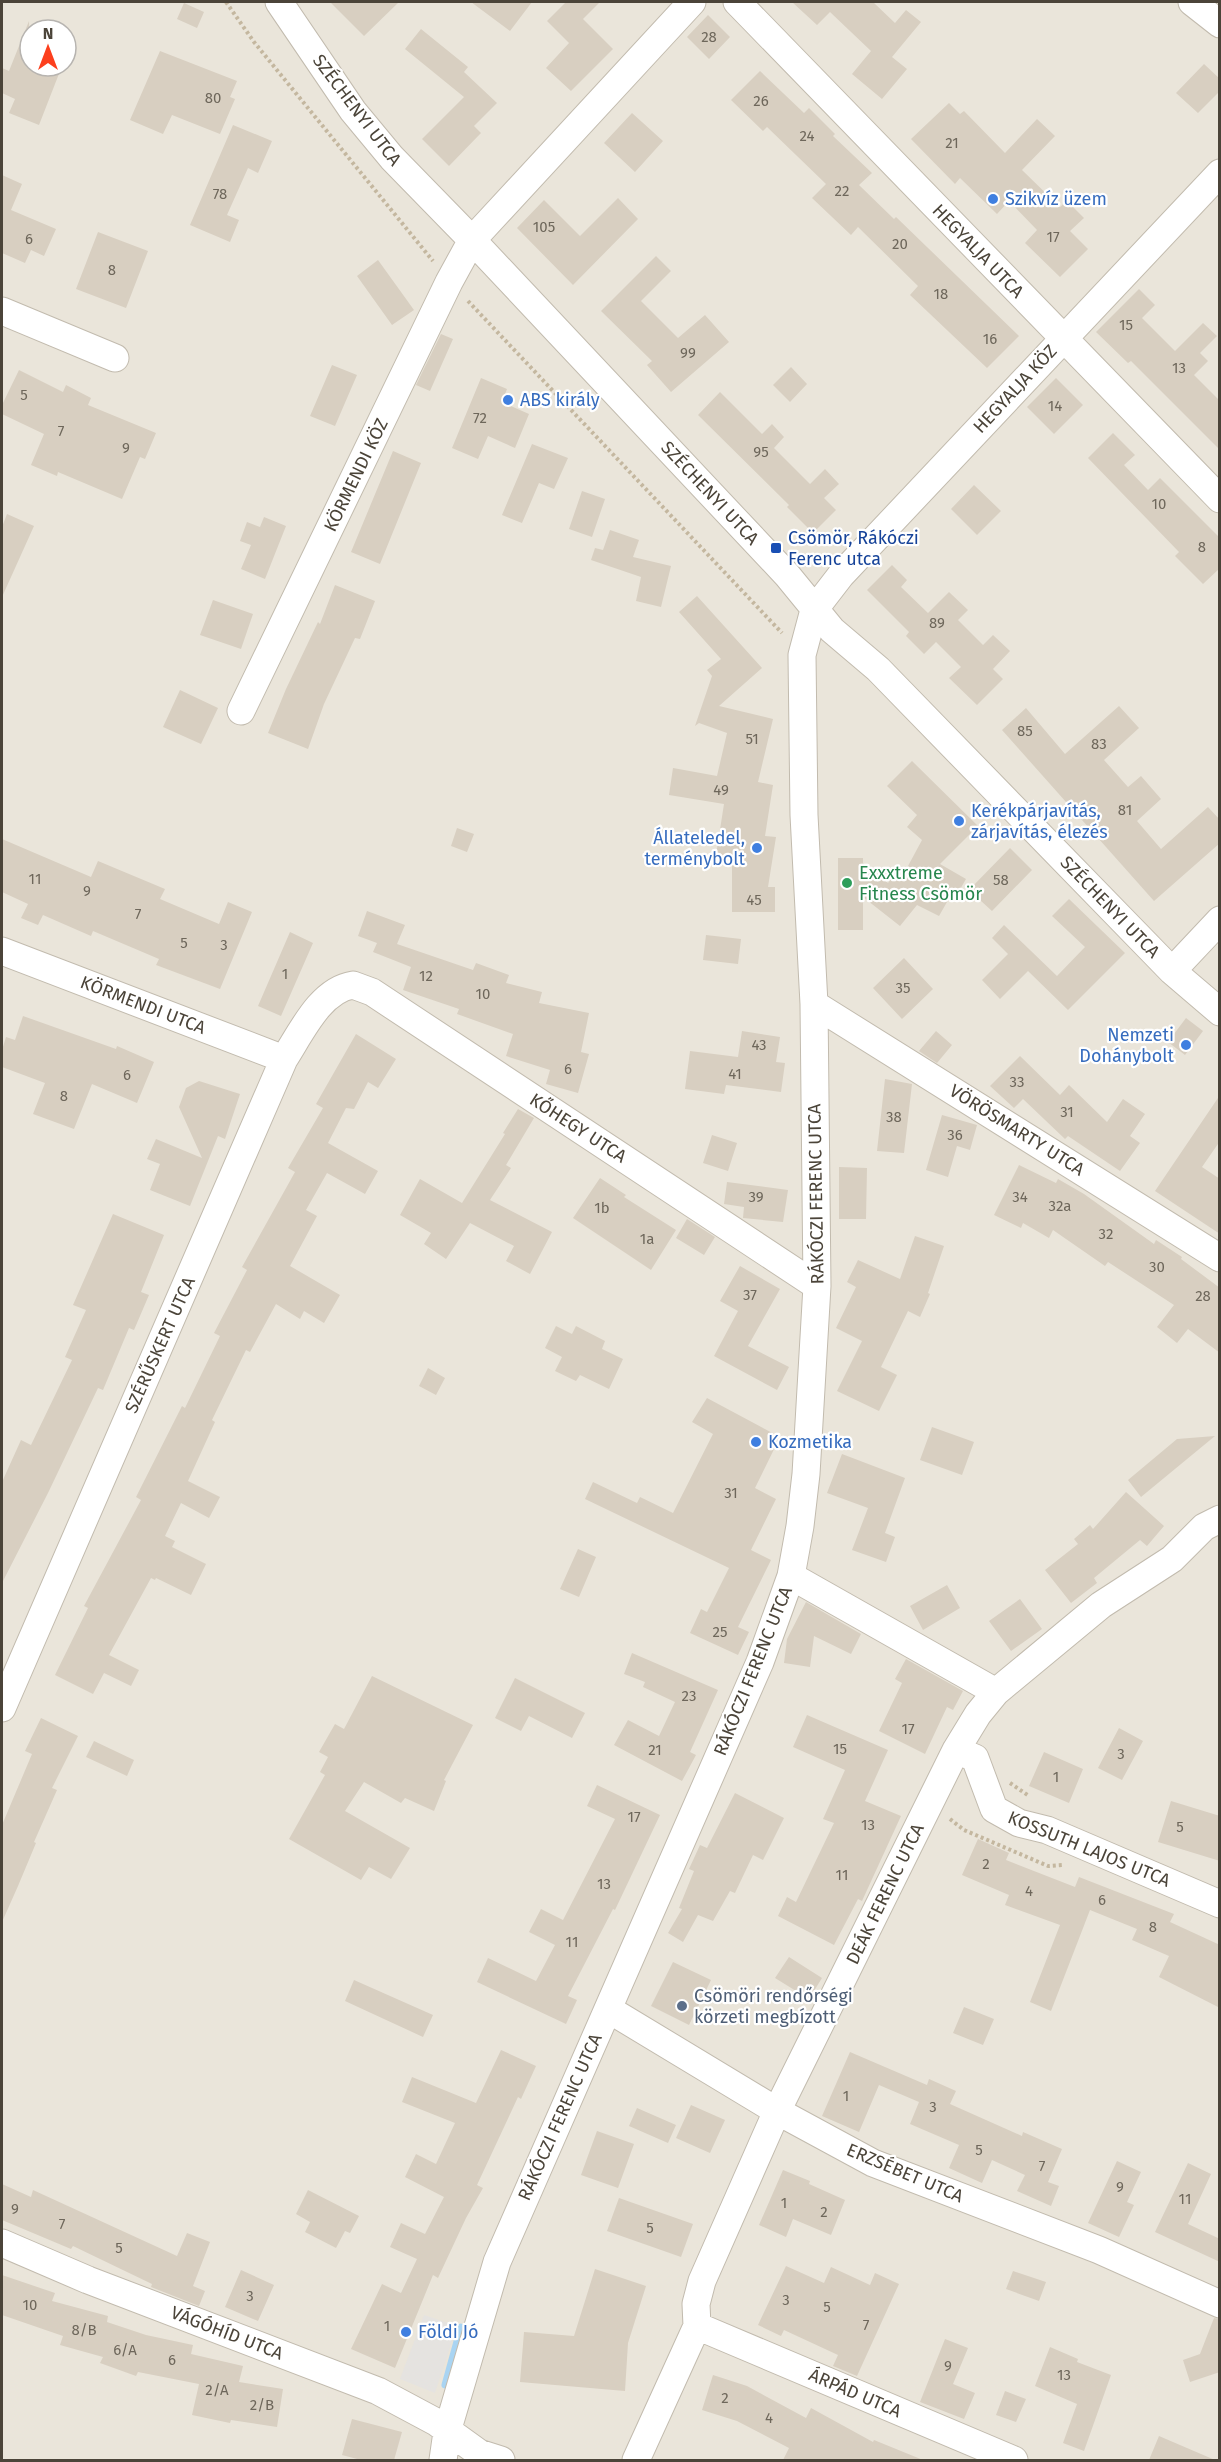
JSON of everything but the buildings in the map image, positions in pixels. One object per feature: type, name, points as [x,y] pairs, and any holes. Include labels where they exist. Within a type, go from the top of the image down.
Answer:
[{"type":"street","name":"SZÉCHENYI UTCA","points":[[279,2],[353,111],[392,158],[787,575],[832,630],[878,669],[1172,971],[1220,1012]]},
{"type":"street","points":[[472,240],[692,2]]},
{"type":"street","name":"HEGYALJA UTCA","points":[[737,2],[1220,500]]},
{"type":"street","points":[[1192,2],[1220,24]]},
{"type":"street","name":"HEGYALJA KÖZ","points":[[814,610],[841,575],[1220,173]]},
{"type":"street","name":"KÖRMENDI KÖZ","points":[[241,711],[449,282],[472,240]]},
{"type":"street","points":[[2,311],[115,358]]},
{"type":"street","name":"RÁKÓCZI FERENC UTCA","points":[[443,2460],[447,2432],[496,2262],[760,1662],[791,1576],[806,1474],[818,1286],[814,1004],[804,815],[802,655],[814,610]]},
{"type":"street","points":[[1172,971],[1220,920]]},
{"type":"street","name":"KÖRMENDI UTCA","points":[[2,952],[285,1059]]},
{"type":"street","name":"KŐHEGY UTCA","points":[[335,991],[353,984],[372,992],[818,1286]]},
{"type":"street","name":"SZÉRŰSKERT UTCA","points":[[2,1708],[285,1059],[314,1013],[335,991]]},
{"type":"street","name":"VÖRÖSMARTY UTCA","points":[[814,1004],[1220,1258]]},
{"type":"street","name":"DEÁK FERENC UTCA","points":[[636,2460],[697,2326],[696,2304],[702,2281],[777,2111],[956,1750],[978,1714],[996,1692],[1101,1605],[1172,1559],[1204,1527],[1220,1519]]},
{"type":"street","points":[[791,1576],[996,1692]]},
{"type":"street","name":"KOSSUTH LAJOS UTCA","points":[[956,1750],[975,1758],[994,1809],[1018,1823],[1047,1830],[1220,1904]]},
{"type":"street","name":"ERZSÉBET UTCA","points":[[608,2009],[777,2111],[873,2163],[1099,2250],[1220,2304]]},
{"type":"street","name":"VÁGÓHÍD UTCA","points":[[2,2243],[88,2280],[378,2391],[436,2422],[479,2453],[501,2460]]},
{"type":"street","name":"ÁRPÁD UTCA","points":[[697,2326],[1014,2460]]},
{"type":"path","points":[[226,2],[254,42],[449,282],[802,655]]},
{"type":"shaded area","points":[[2,2],[1219,2],[1219,2460],[2,2460]]},
{"type":"shaded area","points":[[424,2315],[457,2326],[435,2393],[400,2379]]},
{"type":"waterway","points":[[445,2385],[461,2327]]},
{"type":"place","name":"Szikvíz üzem","points":[[993,199]]},
{"type":"place","name":"ABS király","points":[[508,400]]},
{"type":"place","name":"Csömör, Rákóczi Ferenc utca","points":[[776,548]]},
{"type":"place","name":"Kerékpárjavítás, zárjavítás, élezés","points":[[959,821]]},
{"type":"place","name":"Állateledel, terménybolt","points":[[757,848]]},
{"type":"place","name":"Exxxtreme Fitness Csömör","points":[[847,883]]},
{"type":"place","name":"Nemzeti Dohánybolt","points":[[1186,1045]]},
{"type":"place","name":"Kozmetika","points":[[756,1442]]},
{"type":"place","name":"Csömöri rendőrségi körzeti megbízott","points":[[682,2006]]},
{"type":"place","name":"Földi Jó","points":[[406,2332]]}]
